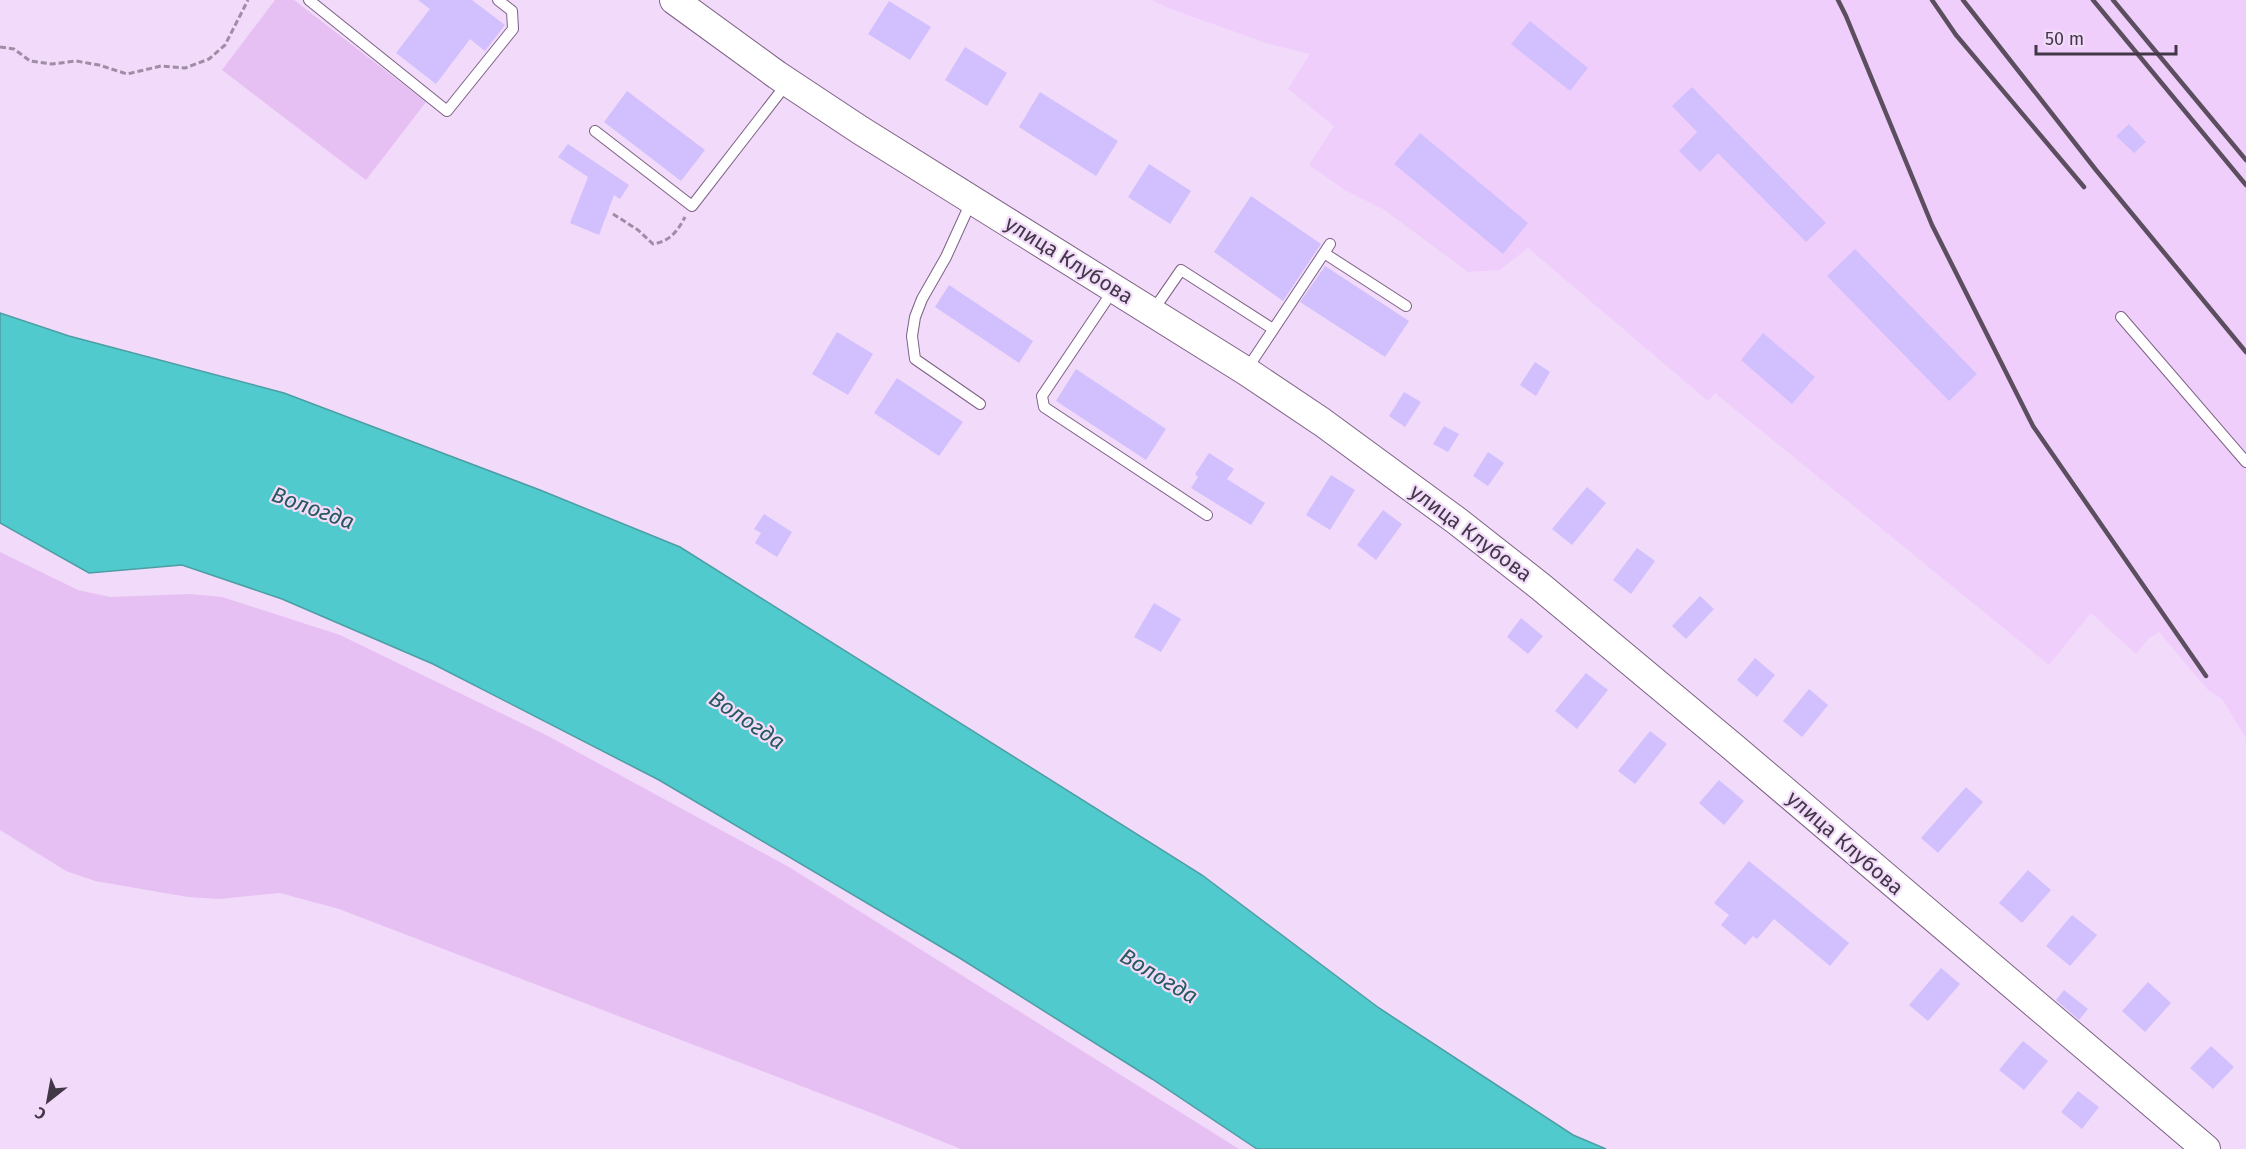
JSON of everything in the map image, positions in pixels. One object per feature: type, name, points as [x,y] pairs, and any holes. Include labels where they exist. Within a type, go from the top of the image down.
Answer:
[{"type":"main road","name":"улица Клубова","points":[[688,6],[788,82],[860,130],[1246,370],[1322,422],[1457,522],[1541,587],[2206,1149]]},
{"type":"lane","points":[[309,0],[447,111],[513,29],[512,11],[498,0]]},
{"type":"lane","points":[[595,131],[692,206],[788,82]]},
{"type":"lane","points":[[973,199],[946,257],[922,299],[915,317],[912,336],[915,359],[980,404]]},
{"type":"lane","points":[[1246,370],[1327,249],[1406,306]]},
{"type":"lane","points":[[1152,312],[1181,270],[1273,329]]},
{"type":"lane","points":[[1114,289],[1042,396],[1044,407],[1207,515]]},
{"type":"lane","points":[[2121,317],[2246,462]]},
{"type":"path","points":[[0,47],[14,49],[30,61],[99,65],[127,74],[161,66],[185,68],[209,59],[225,45],[248,0]]},
{"type":"path","points":[[613,214],[638,230],[653,244],[664,242],[676,233],[692,206]]},
{"type":"shaded area","points":[[275,0],[294,0],[426,102],[366,180],[222,70]]},
{"type":"shaded area","points":[[1152,0],[2246,0],[2246,738],[2222,699],[2208,690],[2159,632],[2149,638],[2136,654],[2091,613],[2049,665],[1715,393],[1708,401],[1528,248],[1500,270],[1468,272],[1383,209],[1345,190],[1309,165],[1334,126],[1288,89],[1310,54],[1269,44],[1168,8]]},
{"type":"shaded area","points":[[0,552],[78,590],[110,597],[190,594],[222,597],[340,635],[550,737],[789,867],[1239,1149],[961,1149],[339,909],[280,893],[219,899],[188,897],[95,881],[66,871],[0,830]]},
{"type":"water","name":"Вологда","points":[[0,313],[69,336],[284,393],[540,490],[680,547],[1202,875],[1379,1008],[1573,1135],[1606,1149],[1257,1149],[1152,1079],[958,957],[659,780],[433,664],[282,599],[182,565],[89,573],[0,523]]},
{"type":"building","points":[[418,0],[472,0],[505,25],[485,51],[470,39],[436,84],[396,53],[430,9]]},
{"type":"building","points":[[889,1],[931,27],[910,60],[868,34]]},
{"type":"building","points":[[1530,21],[1588,68],[1570,91],[1511,44]]},
{"type":"building","points":[[965,47],[1007,73],[987,106],[945,80]]},
{"type":"building","points":[[1692,87],[1826,223],[1806,242],[1718,153],[1700,172],[1679,151],[1697,132],[1672,106]]},
{"type":"building","points":[[627,91],[705,150],[681,181],[604,122]]},
{"type":"building","points":[[1040,92],[1118,141],[1096,176],[1019,127]]},
{"type":"building","points":[[2129,124],[2146,142],[2134,153],[2116,136]]},
{"type":"building","points":[[1420,133],[1528,223],[1503,254],[1394,164]]},
{"type":"building","points":[[568,144],[629,185],[620,199],[614,195],[599,235],[570,223],[588,177],[558,157]]},
{"type":"building","points":[[1149,164],[1191,191],[1170,224],[1128,197]]},
{"type":"building","points":[[1251,196],[1321,244],[1283,301],[1214,252]]},
{"type":"building","points":[[1855,249],[1977,374],[1949,401],[1827,276]]},
{"type":"building","points":[[1325,266],[1409,321],[1385,357],[1300,302]]},
{"type":"building","points":[[949,285],[1033,341],[1019,363],[935,307]]},
{"type":"building","points":[[837,332],[873,354],[848,395],[812,374]]},
{"type":"building","points":[[1763,333],[1815,377],[1792,404],[1741,360]]},
{"type":"building","points":[[1535,362],[1550,372],[1536,396],[1520,385]]},
{"type":"building","points":[[1076,369],[1166,429],[1146,460],[1056,401]]},
{"type":"building","points":[[897,378],[963,422],[939,456],[874,413]]},
{"type":"building","points":[[1404,392],[1421,402],[1405,427],[1389,416]]},
{"type":"building","points":[[1444,426],[1459,434],[1448,452],[1433,444]]},
{"type":"building","points":[[1488,452],[1504,463],[1488,486],[1473,476]]},
{"type":"building","points":[[1209,453],[1234,469],[1227,479],[1265,503],[1251,525],[1191,488],[1198,477],[1195,474]]},
{"type":"building","points":[[1331,475],[1355,490],[1330,530],[1306,515]]},
{"type":"building","points":[[1587,487],[1606,503],[1572,545],[1552,529]]},
{"type":"building","points":[[1383,510],[1402,524],[1376,560],[1357,545]]},
{"type":"building","points":[[764,514],[792,532],[777,557],[755,543],[761,533],[754,529]]},
{"type":"building","points":[[1637,548],[1655,561],[1631,594],[1613,580]]},
{"type":"building","points":[[1700,596],[1714,609],[1686,639],[1672,626]]},
{"type":"building","points":[[1154,603],[1181,619],[1161,652],[1134,637]]},
{"type":"building","points":[[1521,618],[1543,636],[1528,654],[1507,637]]},
{"type":"building","points":[[1755,658],[1775,675],[1757,697],[1737,680]]},
{"type":"building","points":[[1586,673],[1608,690],[1577,729],[1555,711]]},
{"type":"building","points":[[1809,689],[1828,705],[1802,737],[1783,721]]},
{"type":"building","points":[[1650,731],[1667,744],[1635,784],[1618,771]]},
{"type":"building","points":[[1719,780],[1744,801],[1724,825],[1699,803]]},
{"type":"building","points":[[1966,787],[1983,802],[1938,853],[1921,838]]},
{"type":"building","points":[[1749,861],[1849,943],[1830,966],[1774,919],[1757,939],[1753,936],[1745,945],[1721,925],[1729,915],[1714,903]]},
{"type":"building","points":[[2028,870],[2051,890],[2022,923],[1999,903]]},
{"type":"building","points":[[2072,915],[2097,935],[2070,966],[2046,946]]},
{"type":"building","points":[[1941,968],[1960,984],[1928,1021],[1909,1005]]},
{"type":"building","points":[[2148,982],[2171,1003],[2145,1032],[2122,1011]]},
{"type":"building","points":[[2064,990],[2088,1009],[2079,1020],[2056,1000]]},
{"type":"building","points":[[2023,1041],[2048,1061],[2024,1090],[1999,1070]]},
{"type":"building","points":[[2211,1046],[2234,1067],[2213,1089],[2190,1068]]},
{"type":"building","points":[[2078,1091],[2099,1107],[2082,1129],[2061,1112]]},
{"type":"railway","points":[[1838,0],[1932,225],[2033,426],[2206,676]]},
{"type":"railway","points":[[1932,0],[1956,35],[2084,187]]},
{"type":"railway","points":[[1963,0],[2096,170],[2246,352]]},
{"type":"railway","points":[[2093,0],[2246,185]]},
{"type":"railway","points":[[2113,0],[2246,160]]}]
